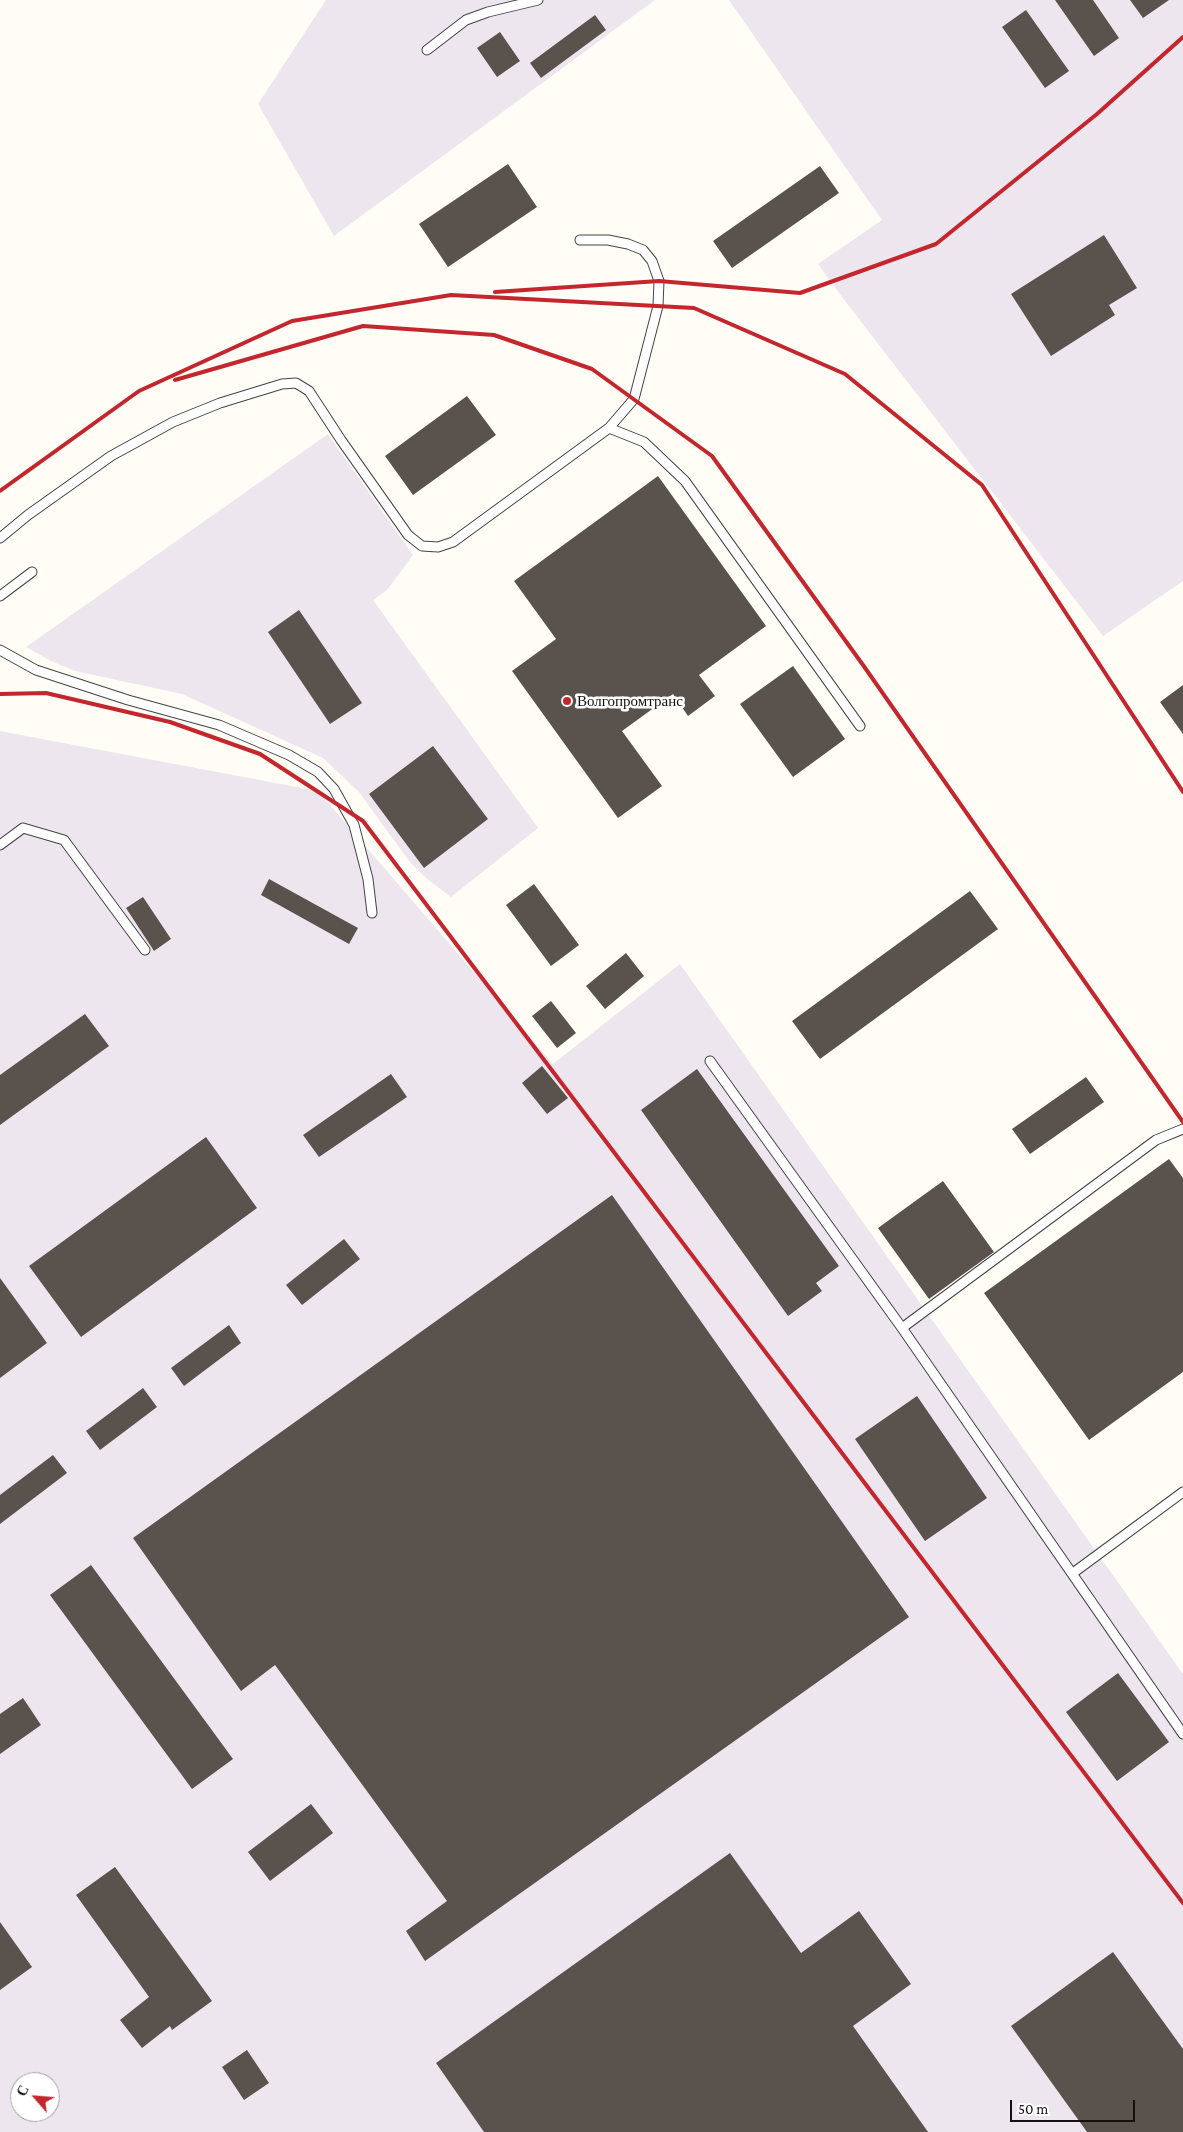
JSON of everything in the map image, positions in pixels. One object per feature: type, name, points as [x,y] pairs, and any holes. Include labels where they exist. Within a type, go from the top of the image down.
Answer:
[{"type":"lane","points":[[427,50],[466,20],[488,12],[538,0]]},
{"type":"lane","points":[[0,538],[28,515],[110,456],[165,426],[220,403],[282,384],[296,383],[310,391],[341,440],[408,535],[422,546],[438,546],[453,542],[609,428],[634,399],[658,306],[659,281],[652,262],[643,250],[628,244],[608,240],[580,240]]},
{"type":"lane","points":[[609,428],[644,442],[685,481],[860,726]]},
{"type":"lane","points":[[0,596],[32,572]]},
{"type":"lane","points":[[0,650],[36,670],[128,700],[219,725],[289,755],[318,772],[334,789],[354,825],[368,879],[372,913]]},
{"type":"lane","points":[[0,845],[24,828],[64,840],[146,950]]},
{"type":"lane","points":[[710,1062],[902,1328],[1183,1734]]},
{"type":"lane","points":[[902,1328],[1156,1140],[1183,1129]]},
{"type":"lane","points":[[1073,1573],[1183,1492]]},
{"type":"shaded area","points":[[326,0],[655,0],[334,236],[258,104]]},
{"type":"shaded area","points":[[729,0],[1183,0],[1183,581],[1103,636],[818,264],[882,220]]},
{"type":"shaded area","points":[[328,434],[413,555],[387,590],[373,600],[538,828],[451,897],[427,879],[409,861],[359,792],[323,758],[182,694],[75,671],[51,661],[26,647]]},
{"type":"shaded area","points":[[0,731],[318,791],[553,1064],[680,964],[1183,1674],[1183,2132],[0,2132]]},
{"type":"building","points":[[1055,0],[1093,0],[1119,38],[1094,56]]},
{"type":"building","points":[[1130,0],[1169,0],[1143,18]]},
{"type":"building","points":[[1026,10],[1069,71],[1045,88],[1002,27]]},
{"type":"building","points":[[595,15],[606,30],[541,78],[530,63]]},
{"type":"building","points":[[500,32],[520,61],[497,77],[477,48]]},
{"type":"building","points":[[508,164],[537,207],[448,267],[419,224]]},
{"type":"building","points":[[820,166],[839,193],[732,268],[713,241]]},
{"type":"building","points":[[1104,235],[1137,288],[1109,305],[1115,315],[1051,356],[1011,294]]},
{"type":"building","points":[[467,396],[496,435],[413,495],[385,456]]},
{"type":"building","points":[[658,476],[766,626],[699,675],[715,696],[688,716],[673,694],[622,731],[662,786],[618,818],[512,671],[556,639],[514,581]]},
{"type":"building","points":[[299,610],[362,703],[330,724],[268,632]]},
{"type":"building","points":[[793,666],[845,739],[793,777],[740,704]]},
{"type":"building","points":[[1183,685],[1183,734],[1160,702]]},
{"type":"building","points":[[433,746],[488,819],[424,868],[369,794]]},
{"type":"building","points":[[269,879],[358,928],[349,944],[261,895]]},
{"type":"building","points":[[534,884],[579,945],[551,966],[506,905]]},
{"type":"building","points":[[970,891],[998,929],[820,1059],[792,1021]]},
{"type":"building","points":[[143,897],[171,939],[154,951],[126,908]]},
{"type":"building","points":[[626,953],[644,976],[605,1009],[586,986]]},
{"type":"building","points":[[551,1001],[576,1033],[557,1048],[532,1016]]},
{"type":"building","points":[[85,1014],[109,1046],[0,1125],[0,1075]]},
{"type":"building","points":[[542,1066],[568,1098],[547,1114],[522,1083]]},
{"type":"building","points":[[697,1069],[839,1266],[816,1283],[822,1291],[788,1316],[641,1110]]},
{"type":"building","points":[[391,1074],[407,1097],[319,1157],[303,1135]]},
{"type":"building","points":[[1086,1077],[1104,1102],[1030,1154],[1012,1129]]},
{"type":"building","points":[[206,1137],[257,1208],[81,1337],[29,1266]]},
{"type":"building","points":[[1169,1159],[1183,1178],[1183,1372],[1089,1440],[984,1293]]},
{"type":"building","points":[[943,1181],[994,1252],[929,1299],[878,1228]]},
{"type":"building","points":[[612,1195],[909,1617],[425,1961],[406,1931],[447,1901],[275,1665],[241,1691],[133,1538]]},
{"type":"building","points":[[344,1239],[360,1259],[302,1305],[286,1285]]},
{"type":"building","points":[[0,1278],[47,1343],[0,1378]]},
{"type":"building","points":[[229,1325],[241,1343],[184,1386],[171,1368]]},
{"type":"building","points":[[143,1388],[157,1407],[100,1450],[86,1431]]},
{"type":"building","points":[[917,1396],[987,1498],[925,1541],[855,1439]]},
{"type":"building","points":[[53,1455],[67,1473],[0,1524],[0,1495]]},
{"type":"building","points":[[91,1565],[233,1759],[192,1789],[50,1595]]},
{"type":"building","points":[[1118,1673],[1169,1742],[1117,1781],[1066,1712]]},
{"type":"building","points":[[23,1698],[41,1725],[0,1754],[0,1714]]},
{"type":"building","points":[[311,1804],[333,1833],[270,1881],[248,1852]]},
{"type":"building","points":[[730,1853],[801,1953],[859,1911],[911,1984],[853,2026],[928,2132],[484,2132],[436,2063]]},
{"type":"building","points":[[115,1867],[212,2001],[172,2030],[170,2026],[142,2048],[120,2020],[149,1997],[76,1895]]},
{"type":"building","points":[[0,1922],[32,1967],[0,1990]]},
{"type":"building","points":[[1113,1952],[1183,2049],[1183,2132],[1087,2132],[1011,2026]]},
{"type":"building","points":[[247,2050],[269,2083],[244,2100],[222,2067]]},
{"type":"railway","points":[[495,292],[659,281],[800,293],[936,244],[1097,114],[1183,37]]},
{"type":"railway","points":[[0,491],[139,391],[292,321],[451,295],[694,308],[845,374],[982,485],[1183,792]]},
{"type":"railway","points":[[175,380],[363,326],[494,335],[592,369],[712,456],[863,665],[1183,1122]]},
{"type":"railway","points":[[0,694],[46,693],[170,722],[260,754],[363,821],[1183,1903]]},
{"type":"place","name":"Волгопромтранс","points":[[567,701]]}]
